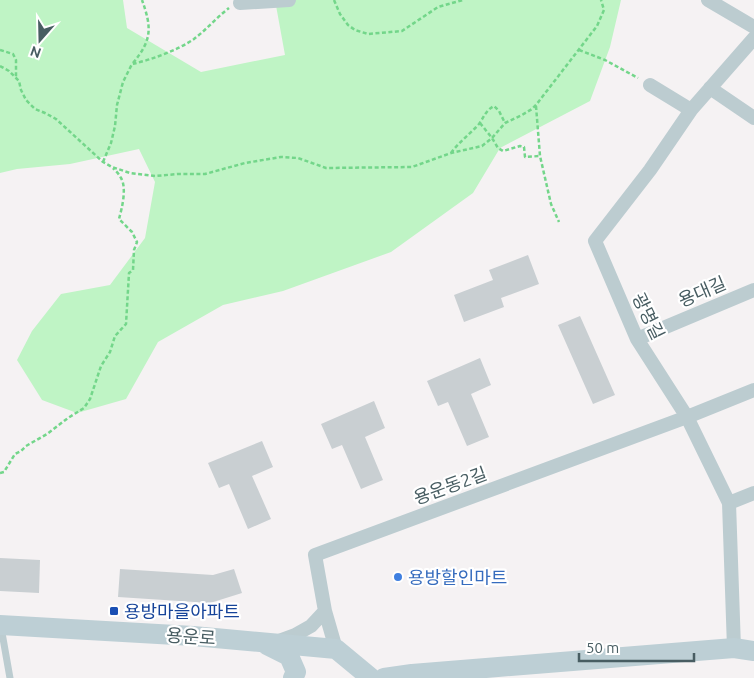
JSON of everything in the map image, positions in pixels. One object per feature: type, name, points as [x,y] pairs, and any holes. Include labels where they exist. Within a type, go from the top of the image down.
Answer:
[{"type":"main road","name":"용운로","points":[[0,625],[183,635],[336,648]]},
{"type":"main road","points":[[267,642],[289,656],[296,672],[293,678]]},
{"type":"main road","points":[[336,648],[370,678]]},
{"type":"main road","points":[[384,678],[412,674],[734,648],[754,651]]},
{"type":"street","points":[[240,2],[290,0]]},
{"type":"street","points":[[708,0],[754,27]]},
{"type":"street","name":"광명길","points":[[734,648],[729,503],[687,417],[637,339],[595,240],[650,170],[691,110],[754,38]]},
{"type":"street","points":[[650,85],[691,110]]},
{"type":"street","points":[[710,88],[754,118]]},
{"type":"street","name":"용대길","points":[[637,339],[754,290]]},
{"type":"street","points":[[687,417],[754,390]]},
{"type":"street","name":"용운동2길","points":[[336,648],[325,611],[315,555],[687,417]]},
{"type":"street","points":[[729,503],[754,494]]},
{"type":"street","points":[[267,642],[295,634],[311,626],[325,611]]},
{"type":"lane","points":[[0,625],[10,678]]},
{"type":"path","points":[[103,162],[111,143],[123,82],[149,38],[148,17],[142,0]]},
{"type":"path","points":[[334,0],[340,14],[348,25],[355,30],[368,34],[402,31],[438,7],[463,0]]},
{"type":"path","points":[[0,66],[10,71],[16,77],[26,100],[35,109],[56,119],[103,162],[130,173],[155,176],[205,174],[245,163],[281,157],[298,158],[326,168],[412,167],[451,153],[482,146],[492,138],[504,123],[532,110],[597,26],[604,10],[601,0]]},
{"type":"path","points":[[132,64],[177,49],[192,40],[227,9],[240,2]]},
{"type":"path","points":[[0,50],[13,54],[16,60],[16,77]]},
{"type":"path","points":[[579,50],[606,60],[650,85]]},
{"type":"path","points":[[536,105],[540,156],[551,204],[558,222]]},
{"type":"path","points":[[451,153],[480,123],[488,109],[494,106],[499,111],[504,123]]},
{"type":"path","points":[[480,123],[502,151],[520,146],[524,148],[526,157],[540,156]]},
{"type":"path","points":[[0,473],[4,472],[15,454],[84,408],[90,399],[101,366],[110,352],[115,336],[126,324],[129,273],[133,270],[134,250],[137,242],[132,232],[119,219],[124,187],[122,179],[112,167]]},
{"type":"green space","points":[[0,0],[123,0],[127,28],[201,72],[285,55],[275,0],[621,0],[610,47],[590,101],[500,148],[473,193],[391,252],[283,291],[223,305],[158,342],[126,399],[77,413],[42,400],[17,360],[32,331],[61,294],[110,285],[145,238],[155,182],[139,149],[70,164],[17,169],[0,173]]},
{"type":"building","points":[[528,255],[539,284],[501,298],[504,307],[464,322],[454,295],[493,280],[489,270]]},
{"type":"building","points":[[580,316],[615,395],[593,404],[558,325]]},
{"type":"building","points":[[480,358],[491,385],[471,394],[489,437],[467,446],[448,402],[438,406],[427,381]]},
{"type":"building","points":[[374,401],[385,428],[365,437],[383,480],[361,489],[342,445],[332,449],[321,424]]},
{"type":"building","points":[[262,441],[273,467],[252,476],[271,519],[248,529],[229,484],[219,488],[208,463]]},
{"type":"building","points":[[0,558],[40,560],[39,593],[0,591]]},
{"type":"building","points":[[120,569],[213,575],[234,569],[242,593],[210,603],[118,597]]},
{"type":"place","name":"용방할인마트","points":[[398,577]]},
{"type":"place","name":"용방마을아파트","points":[[114,611]]}]
